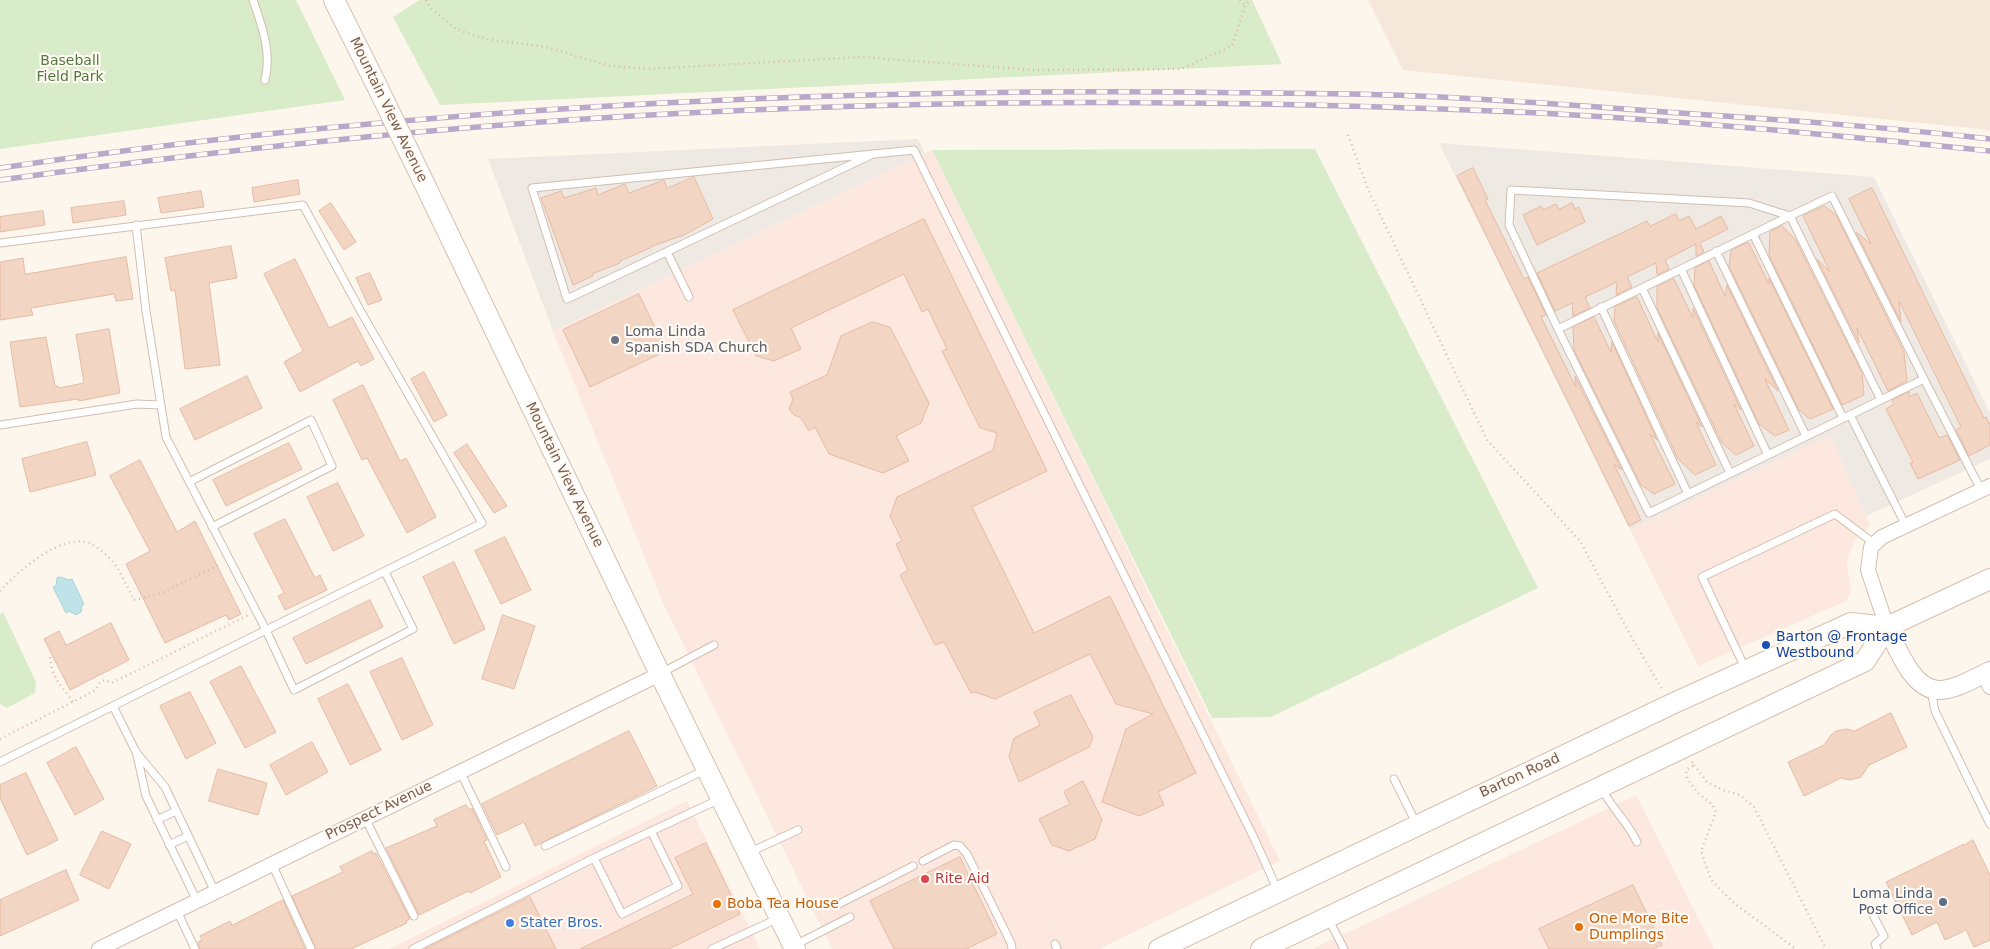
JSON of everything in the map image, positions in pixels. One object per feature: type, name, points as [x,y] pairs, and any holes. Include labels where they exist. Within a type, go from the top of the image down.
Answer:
[{"type":"main road","name":"Mountain View Avenue","points":[[334,0],[794,947]]},
{"type":"main road","points":[[1261,949],[1601,787],[1690,756],[1865,661],[1887,627],[1990,579]]},
{"type":"main road","name":"Barton Road","points":[[1159,949],[1674,703],[1851,623],[1887,627]]},
{"type":"street","points":[[1986,488],[1882,537],[1872,547],[1868,570],[1887,627],[1906,667],[1913,676],[1930,689],[1940,690],[1988,677]]},
{"type":"street","name":"Prospect Avenue","points":[[99,949],[660,674]]},
{"type":"lane","points":[[253,0],[265,33],[268,69],[265,80]]},
{"type":"lane","points":[[874,154],[568,299],[532,188],[914,150],[1279,892]]},
{"type":"lane","points":[[1881,400],[1790,216],[1750,203],[1511,190],[1509,225],[1649,513],[1768,454],[1881,400],[1924,379]]},
{"type":"lane","points":[[1558,329],[1832,196],[1924,379],[1986,488]]},
{"type":"lane","points":[[0,243],[303,205],[360,310],[482,523],[0,762]]},
{"type":"lane","points":[[136,225],[146,311],[166,437],[266,630],[294,690],[413,630],[385,572]]},
{"type":"lane","points":[[1753,234],[1906,526]]},
{"type":"lane","points":[[667,252],[689,297]]},
{"type":"lane","points":[[1716,252],[1806,436]]},
{"type":"lane","points":[[1681,269],[1768,454]]},
{"type":"lane","points":[[1642,288],[1730,473]]},
{"type":"lane","points":[[1601,308],[1688,494]]},
{"type":"lane","points":[[0,425],[137,404],[161,404]]},
{"type":"lane","points":[[189,482],[311,420],[332,466],[212,526]]},
{"type":"lane","points":[[1746,671],[1702,577],[1835,514],[1875,544]]},
{"type":"lane","points":[[660,674],[714,646]]},
{"type":"lane","points":[[1930,689],[1935,711],[1990,824]]},
{"type":"lane","points":[[113,706],[136,752],[165,787],[215,892]]},
{"type":"lane","points":[[136,752],[146,796],[197,901]]},
{"type":"lane","points":[[545,846],[706,769]]},
{"type":"lane","points":[[460,771],[506,867]]},
{"type":"lane","points":[[1394,779],[1417,826]]},
{"type":"lane","points":[[1601,787],[1611,806],[1630,827],[1637,842]]},
{"type":"lane","points":[[413,949],[594,858],[721,799]]},
{"type":"lane","points":[[157,820],[176,811]]},
{"type":"lane","points":[[365,818],[414,916]]},
{"type":"lane","points":[[748,853],[798,830]]},
{"type":"lane","points":[[594,858],[622,914],[678,886],[651,831]]},
{"type":"lane","points":[[169,845],[188,836]]},
{"type":"lane","points":[[922,861],[954,845],[960,846],[967,854],[1012,943],[1012,949]]},
{"type":"lane","points":[[272,864],[311,949]]},
{"type":"lane","points":[[839,904],[913,866]]},
{"type":"lane","points":[[177,911],[195,949]]},
{"type":"lane","points":[[1873,915],[1884,936],[1875,944],[1878,949]]},
{"type":"lane","points":[[794,947],[850,917]]},
{"type":"lane","points":[[1328,917],[1344,949]]},
{"type":"lane","points":[[712,949],[780,918]]},
{"type":"path","points":[[426,0],[429,6],[456,29],[486,39],[546,47],[610,66],[647,69],[861,57],[1034,70],[1181,69],[1232,46],[1245,6],[1250,0]]},
{"type":"path","points":[[1240,0],[1245,6]]},
{"type":"path","points":[[1348,135],[1368,189],[1487,440],[1580,541],[1658,685],[1674,703]]},
{"type":"path","points":[[0,590],[29,564],[51,550],[69,543],[87,543],[100,550],[114,563],[134,600],[162,594],[230,560]]},
{"type":"path","points":[[0,739],[96,690],[100,682],[105,680],[111,683],[120,679],[225,628],[255,610]]},
{"type":"path","points":[[50,656],[52,670],[58,685],[73,702]]},
{"type":"path","points":[[1690,756],[1686,770],[1687,778],[1698,794],[1714,805],[1716,812],[1701,851],[1710,880],[1734,903],[1796,949]]},
{"type":"path","points":[[1690,756],[1707,782],[1723,790],[1740,795],[1754,807],[1826,949]]},
{"type":"shaded area","points":[[1368,0],[1990,0],[1990,130],[1403,70]]},
{"type":"shaded area","points":[[918,139],[925,153],[553,331],[488,159]]},
{"type":"shaded area","points":[[1439,143],[1874,177],[1990,413],[1990,459],[1866,516],[1830,435],[1630,530]]},
{"type":"shaded area","points":[[932,150],[1280,861],[1099,949],[832,949],[663,603],[553,331]]},
{"type":"shaded area","points":[[1830,435],[1870,525],[1856,539],[1850,550],[1847,564],[1851,590],[1846,601],[1698,666],[1630,530]]},
{"type":"shaded area","points":[[1636,795],[1714,949],[1313,949]]},
{"type":"shaded area","points":[[687,801],[760,949],[389,949]]},
{"type":"green space","name":"Baseball Field Park","points":[[0,0],[296,0],[345,100],[0,149]]},
{"type":"green space","points":[[419,0],[1252,0],[1282,64],[440,105],[393,17]]},
{"type":"green space","points":[[1315,149],[1538,588],[1271,717],[1212,718],[932,150]]},
{"type":"green space","points":[[3,612],[36,682],[35,693],[7,708],[0,704],[0,614]]},
{"type":"water","points":[[57,578],[72,579],[84,604],[82,605],[81,612],[76,615],[69,611],[66,613],[53,587],[56,586]]},
{"type":"building","points":[[1473,168],[1488,199],[1485,200],[1524,279],[1528,277],[1546,315],[1541,317],[1576,387],[1575,376],[1622,470],[1614,464],[1641,520],[1629,526],[1457,176]]},
{"type":"building","points":[[694,177],[713,219],[684,235],[650,247],[573,285],[541,198],[561,191],[564,198],[596,188],[598,195],[625,184],[629,193],[664,180],[667,188]]},
{"type":"building","points":[[298,180],[300,194],[254,202],[252,188]]},
{"type":"building","points":[[1872,188],[1984,418],[1986,417],[1990,425],[1990,445],[1969,456],[1956,430],[1961,427],[1899,301],[1901,322],[1856,232],[1871,244],[1849,199]]},
{"type":"building","points":[[201,191],[204,207],[161,213],[158,198]]},
{"type":"building","points":[[124,201],[126,215],[73,223],[71,208]]},
{"type":"building","points":[[331,203],[356,242],[344,250],[319,211]]},
{"type":"building","points":[[1572,203],[1575,209],[1579,207],[1585,222],[1537,245],[1523,215],[1541,206],[1543,210],[1556,204],[1559,209]]},
{"type":"building","points":[[1825,206],[1836,215],[1904,352],[1907,381],[1888,391],[1857,328],[1859,343],[1817,259],[1830,272],[1803,216]]},
{"type":"building","points":[[43,211],[45,225],[0,232],[0,217]]},
{"type":"building","points":[[1676,214],[1679,221],[1689,216],[1696,229],[1721,216],[1728,229],[1700,243],[1704,252],[1696,256],[1696,244],[1665,260],[1669,269],[1657,275],[1656,263],[1627,277],[1632,287],[1616,295],[1617,282],[1585,297],[1590,308],[1573,316],[1572,303],[1555,311],[1537,273],[1647,221],[1650,226]]},
{"type":"building","points":[[924,219],[1047,471],[972,507],[1034,633],[1110,596],[1196,773],[1158,792],[1164,805],[1139,816],[1102,802],[1126,729],[1153,714],[1116,704],[1090,654],[995,699],[975,692],[971,693],[944,642],[935,645],[900,575],[908,570],[896,544],[902,541],[890,516],[897,497],[993,450],[997,433],[980,428],[942,351],[947,349],[928,309],[922,312],[904,274],[791,328],[801,349],[774,361],[756,356],[733,310]]},
{"type":"building","points":[[1782,226],[1795,239],[1862,373],[1864,395],[1842,405],[1769,255],[1770,232]]},
{"type":"building","points":[[1749,243],[1769,284],[1769,278],[1833,409],[1810,419],[1799,410],[1729,266],[1731,251]]},
{"type":"building","points":[[231,246],[237,278],[209,283],[220,365],[185,369],[175,290],[171,291],[165,258]]},
{"type":"building","points":[[126,257],[133,299],[116,301],[114,294],[31,308],[33,315],[0,320],[0,262],[23,258],[25,274]]},
{"type":"building","points":[[295,259],[329,328],[352,317],[374,359],[361,366],[358,361],[300,392],[284,362],[303,351],[264,274]]},
{"type":"building","points":[[1709,261],[1725,296],[1727,285],[1778,391],[1765,379],[1789,430],[1775,436],[1759,424],[1694,285],[1695,268]]},
{"type":"building","points":[[370,273],[382,300],[368,305],[356,278]]},
{"type":"building","points":[[1674,279],[1693,318],[1693,308],[1741,410],[1734,404],[1754,446],[1736,455],[1722,443],[1657,308],[1657,287]]},
{"type":"building","name":"Loma Linda Spanish SDA Church","points":[[639,294],[666,351],[590,387],[563,330]]},
{"type":"building","points":[[1637,297],[1658,342],[1658,333],[1702,427],[1696,422],[1716,465],[1695,475],[1678,459],[1614,321],[1615,307]]},
{"type":"building","points":[[1594,317],[1611,352],[1612,342],[1657,440],[1650,434],[1675,484],[1654,494],[1641,485],[1574,350],[1573,327]]},
{"type":"building","points":[[873,322],[890,327],[929,403],[921,423],[896,436],[909,461],[883,473],[829,454],[815,427],[809,431],[801,418],[794,415],[789,409],[793,399],[790,392],[827,375],[841,336]]},
{"type":"building","points":[[109,329],[120,393],[79,401],[78,399],[20,407],[10,342],[46,337],[55,386],[59,388],[84,383],[76,335]]},
{"type":"building","points":[[424,372],[447,415],[434,422],[411,379]]},
{"type":"building","points":[[247,376],[262,408],[195,440],[180,409]]},
{"type":"building","points":[[363,385],[400,461],[406,458],[436,517],[407,533],[367,458],[362,460],[333,400]]},
{"type":"building","points":[[1909,392],[1909,397],[1917,393],[1939,438],[1947,435],[1960,460],[1918,479],[1910,463],[1913,462],[1886,409],[1894,404],[1892,400]]},
{"type":"building","points":[[87,442],[96,475],[30,492],[22,459]]},
{"type":"building","points":[[289,443],[302,469],[226,506],[213,480]]},
{"type":"building","points":[[467,444],[507,506],[494,513],[454,453]]},
{"type":"building","points":[[140,460],[177,532],[195,521],[241,614],[229,620],[226,615],[165,643],[126,564],[150,551],[110,476]]},
{"type":"building","points":[[338,483],[364,536],[333,551],[307,497]]},
{"type":"building","points":[[285,519],[315,578],[320,575],[327,590],[285,610],[278,596],[284,593],[254,534]]},
{"type":"building","points":[[505,537],[531,590],[501,604],[475,551]]},
{"type":"building","points":[[454,562],[485,629],[454,644],[423,577]]},
{"type":"building","points":[[370,600],[383,627],[306,664],[293,638]]},
{"type":"building","points":[[503,615],[535,626],[514,689],[482,679]]},
{"type":"building","points":[[111,623],[129,660],[70,690],[44,639],[59,631],[66,645]]},
{"type":"building","points":[[402,658],[433,725],[402,740],[370,672]]},
{"type":"building","points":[[241,666],[276,732],[245,748],[210,682]]},
{"type":"building","points":[[348,684],[381,750],[350,765],[318,699]]},
{"type":"building","points":[[190,692],[216,743],[186,759],[160,706]]},
{"type":"building","points":[[1071,695],[1093,737],[1089,747],[1019,782],[1009,756],[1014,738],[1040,725],[1034,712]]},
{"type":"building","points":[[1891,713],[1907,747],[1869,765],[1861,777],[1850,780],[1841,778],[1804,796],[1788,762],[1824,745],[1836,731],[1847,729],[1854,731]]},
{"type":"building","points":[[629,731],[657,786],[535,846],[524,822],[497,835],[482,804]]},
{"type":"building","points":[[312,742],[328,772],[286,795],[270,765]]},
{"type":"building","points":[[76,747],[104,799],[75,815],[47,763]]},
{"type":"building","points":[[218,769],[267,783],[258,815],[209,801]]},
{"type":"building","points":[[26,773],[58,840],[27,855],[0,798],[0,785]]},
{"type":"building","points":[[1083,781],[1102,820],[1095,839],[1069,851],[1052,845],[1039,819],[1070,804],[1064,792]]},
{"type":"building","points":[[466,805],[469,810],[472,808],[487,840],[484,841],[501,877],[419,915],[386,848],[437,826],[434,820]]},
{"type":"building","points":[[102,831],[131,844],[109,889],[80,875]]},
{"type":"building","name":"Loma Linda Post Office","points":[[1973,840],[1990,875],[1990,940],[1974,947],[1966,930],[1945,940],[1937,922],[1912,935],[1886,882]]},
{"type":"building","points":[[706,843],[740,914],[669,949],[580,949],[693,894],[675,858]]},
{"type":"building","points":[[372,851],[373,854],[376,853],[410,919],[406,921],[407,923],[351,949],[316,949],[292,896],[343,872],[340,867]]},
{"type":"building","name":"Rite Aid","points":[[960,857],[997,934],[966,949],[894,949],[870,901]]},
{"type":"building","points":[[66,870],[79,900],[0,936],[0,900]]},
{"type":"building","points":[[1633,885],[1662,945],[1653,949],[1549,949],[1539,929]]},
{"type":"building","name":"Stater Bros.","points":[[530,897],[556,949],[425,949],[479,922]]},
{"type":"building","points":[[283,900],[305,949],[200,949],[198,942],[202,940],[200,936],[230,921],[232,925]]},
{"type":"railway","points":[[0,168],[294,131],[441,118],[588,107],[884,94],[1180,92],[1390,95],[1572,105],[1835,124],[1990,139]]},
{"type":"railway","points":[[0,180],[176,157],[442,130],[708,112],[916,104],[1228,103],[1540,113],[1822,134],[1990,151]]},
{"type":"place","name":"Loma Linda Spanish SDA Church","points":[[615,340]]},
{"type":"place","name":"Barton @ Frontage Westbound","points":[[1766,645]]},
{"type":"place","name":"Rite Aid","points":[[925,879]]},
{"type":"place","name":"Loma Linda Post Office","points":[[1943,902]]},
{"type":"place","name":"Boba Tea House","points":[[717,904]]},
{"type":"place","name":"Stater Bros.","points":[[510,923]]},
{"type":"place","name":"One More Bite Dumplings","points":[[1579,927]]}]
